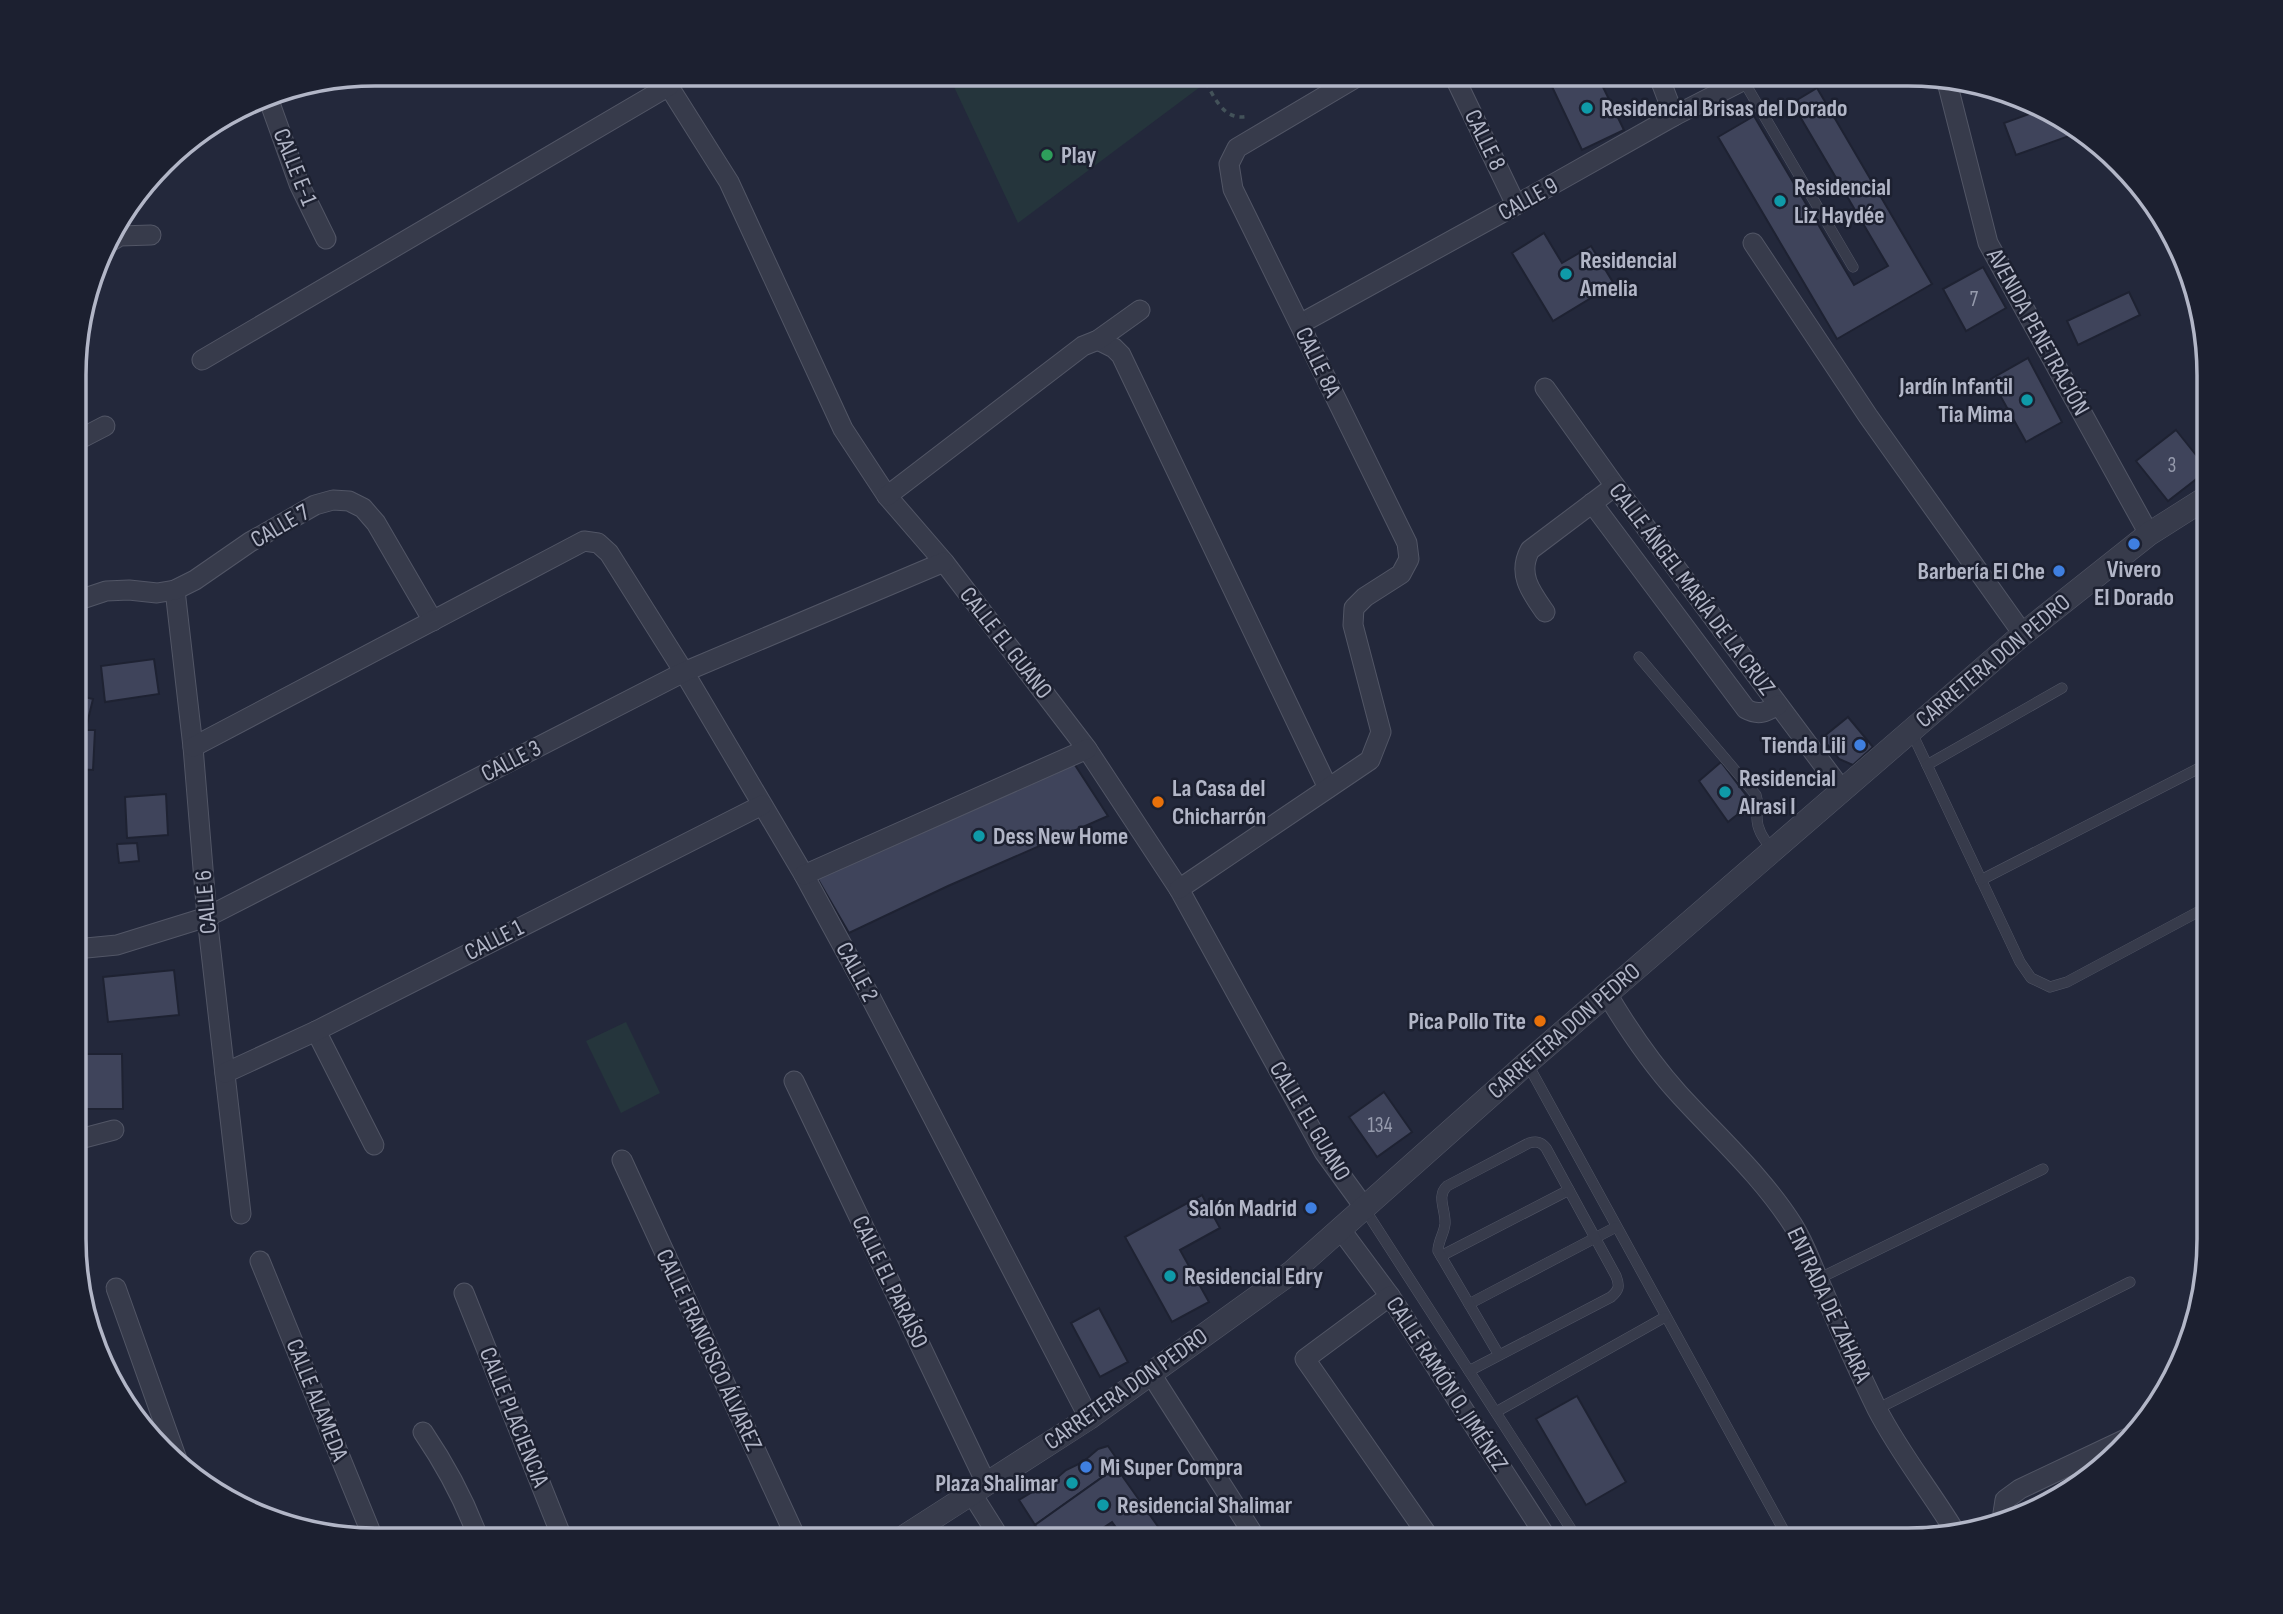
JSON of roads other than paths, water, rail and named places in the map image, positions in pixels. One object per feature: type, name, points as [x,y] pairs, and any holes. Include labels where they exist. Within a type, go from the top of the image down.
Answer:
[{"type":"street","points":[[202,360],[655,86]]},
{"type":"street","name":"CALLE EL GUANO","points":[[669,86],[729,182],[843,429],[887,496],[944,562],[1087,748],[1179,889],[1324,1152],[1364,1208]]},
{"type":"street","name":"CALLE 8A","points":[[1328,788],[1370,760],[1381,732],[1353,625],[1354,608],[1365,597],[1401,574],[1409,559],[1407,543],[1233,189],[1229,164],[1237,148],[1342,86]]},
{"type":"street","name":"CALLE 8","points":[[1459,86],[1516,205]]},
{"type":"street","points":[[1663,86],[1674,116]]},
{"type":"street","name":"CALLE 9","points":[[1300,324],[1732,86]]},
{"type":"street","name":"AVENIDA PENETRACIÓN","points":[[1949,88],[1988,243],[2149,534]]},
{"type":"street","name":"CALLE E-1","points":[[271,105],[299,184],[326,239]]},
{"type":"street","points":[[121,236],[151,234]]},
{"type":"street","points":[[1753,243],[1868,416],[2023,634]]},
{"type":"street","points":[[887,496],[1083,346],[1098,340],[1140,310]]},
{"type":"street","points":[[1098,340],[1115,348],[1121,355],[1328,788],[1179,889]]},
{"type":"street","name":"CALLE ÁNGEL MARÍA DE LA CRUZ","points":[[1545,388],[1842,790]]},
{"type":"street","points":[[86,436],[105,426]]},
{"type":"street","points":[[1545,612],[1525,580],[1526,558],[1530,550],[1615,486]]},
{"type":"street","name":"CALLE 7","points":[[86,597],[106,591],[157,593],[175,590],[195,580],[250,542],[315,505],[333,500],[349,501],[363,508],[376,523],[433,621]]},
{"type":"street","points":[[1592,503],[1746,709],[1754,713],[1765,713],[1778,705]]},
{"type":"street","name":"CARRETERA DON PEDRO","points":[[918,1528],[1089,1418],[1292,1272],[1527,1063],[2023,634],[2149,534],[2197,504]]},
{"type":"street","name":"CALLE 2","points":[[433,621],[584,541],[598,543],[609,553],[684,672],[804,874],[1089,1418]]},
{"type":"street","name":"CALLE 3","points":[[86,948],[117,945],[207,917],[684,672],[944,562]]},
{"type":"street","name":"CALLE 6","points":[[175,590],[193,747],[207,917],[241,1214]]},
{"type":"street","points":[[193,747],[433,621]]},
{"type":"street","points":[[804,874],[1087,748]]},
{"type":"street","name":"CALLE 1","points":[[225,1073],[316,1031],[762,804]]},
{"type":"street","name":"ENTRADA DE ZAHARA","points":[[1607,994],[1640,1048],[1776,1200],[1794,1227],[1810,1256],[1877,1409],[1900,1450],[1951,1525]]},
{"type":"street","points":[[316,1031],[374,1145]]},
{"type":"street","name":"CALLE EL PARAÍSO","points":[[794,1081],[996,1528]]},
{"type":"street","points":[[86,1137],[114,1130]]},
{"type":"street","name":"CALLE FRANCISCO ÁLVAREZ","points":[[622,1160],[791,1528]]},
{"type":"street","name":"CALLE RAMÓN O. JIMÉNEZ","points":[[1341,1230],[1390,1296],[1540,1528]]},
{"type":"street","name":"CALLE ALAMEDA","points":[[260,1261],[369,1528]]},
{"type":"street","points":[[116,1288],[174,1448]]},
{"type":"street","name":"CALLE PLACIENCIA","points":[[464,1293],[558,1528]]},
{"type":"street","points":[[1390,1296],[1305,1359],[1422,1528]]},
{"type":"street","points":[[1151,1374],[1249,1528]]},
{"type":"street","points":[[423,1432],[442,1460],[474,1528]]},
{"type":"street","points":[[2003,1512],[2005,1500],[2020,1489],[2104,1452]]},
{"type":"lane","points":[[1755,86],[1853,267]]},
{"type":"lane","points":[[1639,657],[1756,795],[1759,804],[1759,831],[1772,850]]},
{"type":"lane","points":[[1927,765],[2062,688]]},
{"type":"lane","points":[[1911,730],[2020,961],[2031,978],[2050,987],[2067,982],[2197,912]]},
{"type":"lane","points":[[1981,880],[2197,769]]},
{"type":"lane","points":[[1527,1063],[1782,1528]]},
{"type":"lane","points":[[1469,1371],[1499,1355],[1617,1292],[1619,1287],[1616,1276],[1569,1191],[1542,1143],[1537,1141],[1442,1190],[1445,1225],[1437,1247],[1499,1355]]},
{"type":"lane","points":[[1818,1279],[2043,1169]]},
{"type":"lane","points":[[1441,1256],[1569,1191]]},
{"type":"lane","points":[[1364,1208],[1570,1528]]},
{"type":"lane","points":[[1469,1304],[1616,1227]]},
{"type":"lane","points":[[1877,1409],[2130,1282]]},
{"type":"lane","points":[[1496,1412],[1665,1317]]},
{"type":"place","name":"Residencial Brisas del Dorado","points":[[1587,108]]},
{"type":"place","name":"Play","points":[[1047,155]]},
{"type":"place","name":"Residencial Liz Haydée","points":[[1780,201]]},
{"type":"place","name":"Residencial Amelia","points":[[1566,274]]},
{"type":"place","name":"Jardín Infantil Tia Mima","points":[[2027,400]]},
{"type":"place","name":"Vivero El Dorado","points":[[2134,544]]},
{"type":"place","name":"Barbería El Che","points":[[2059,571]]},
{"type":"place","name":"Tienda Lili","points":[[1860,745]]},
{"type":"place","name":"Residencial Alrasi I","points":[[1725,792]]},
{"type":"place","name":"La Casa del Chicharrón","points":[[1158,802]]},
{"type":"place","name":"Dess New Home","points":[[979,836]]},
{"type":"place","name":"Pica Pollo Tite","points":[[1540,1021]]},
{"type":"place","name":"Salón Madrid","points":[[1311,1208]]},
{"type":"place","name":"Residencial Edry","points":[[1170,1276]]},
{"type":"place","name":"Mi Super Compra","points":[[1086,1467]]},
{"type":"place","name":"Plaza Shalimar","points":[[1072,1483]]},
{"type":"place","name":"Residencial Shalimar","points":[[1103,1505]]}]
